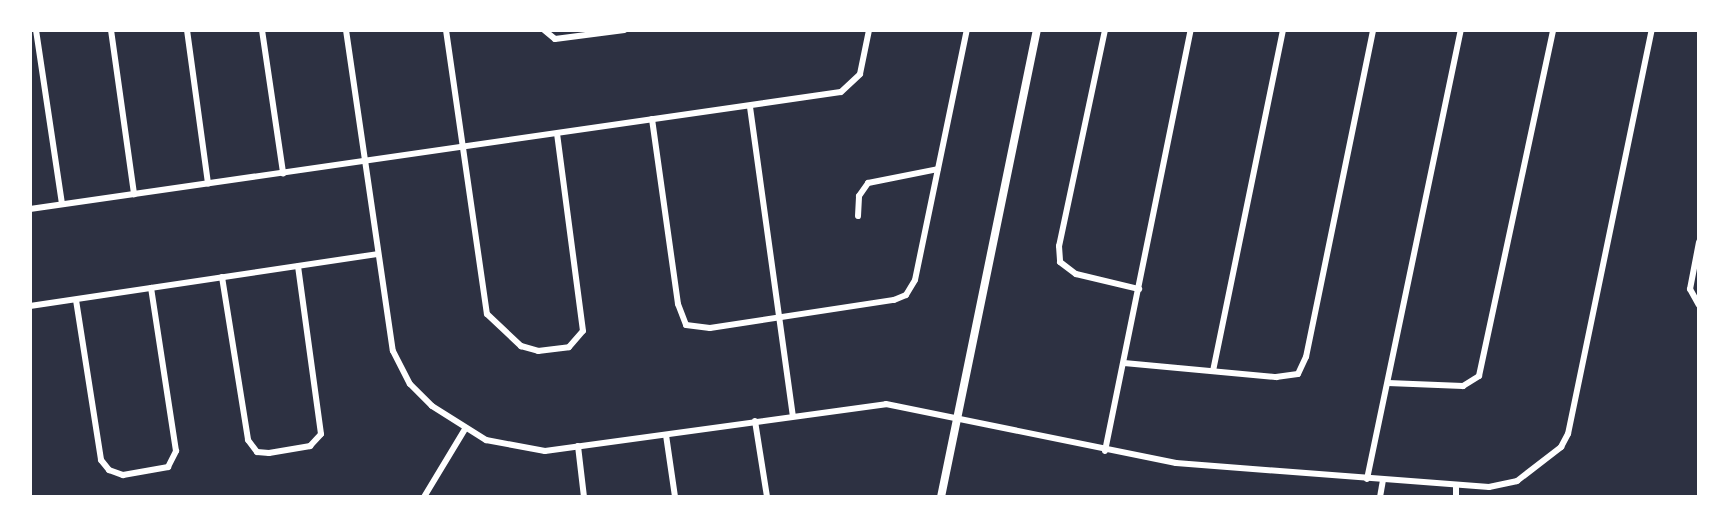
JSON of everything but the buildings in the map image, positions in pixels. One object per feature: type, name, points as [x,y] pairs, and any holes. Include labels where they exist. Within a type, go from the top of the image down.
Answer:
[{"type":"street","points":[[36,30],[62,204]]},
{"type":"street","points":[[111,30],[134,194]]},
{"type":"street","points":[[187,30],[208,184]]},
{"type":"street","points":[[262,30],[283,173]]},
{"type":"street","points":[[346,30],[377,254],[399,368],[432,406],[465,429],[500,445],[529,450],[578,446],[886,404],[1105,451],[1176,463],[1456,486],[1501,486],[1517,481],[1561,446],[1568,434],[1652,30]]},
{"type":"street","points":[[446,30],[487,314],[521,345],[546,351],[577,344],[584,324],[557,134]]},
{"type":"street","points":[[544,30],[555,39],[624,30]]},
{"type":"street","points":[[30,209],[750,107],[848,89],[862,66],[869,30]]},
{"type":"street","points":[[652,119],[683,321],[693,327],[710,328],[906,295],[915,280],[967,30]]},
{"type":"street","points":[[941,497],[1037,30]]},
{"type":"street","points":[[1105,30],[1059,246],[1060,262],[1076,274],[1139,289]]},
{"type":"street","points":[[1105,451],[1191,30]]},
{"type":"street","points":[[1213,371],[1283,30]]},
{"type":"street","points":[[1124,363],[1287,377],[1301,370],[1373,30]]},
{"type":"street","points":[[1367,479],[1461,30]]},
{"type":"street","points":[[1388,383],[1464,386],[1479,376],[1553,30]]},
{"type":"street","points":[[750,107],[793,415]]},
{"type":"street","points":[[858,216],[859,196],[868,183],[938,169]]},
{"type":"street","points":[[1699,242],[1690,289],[1699,305]]},
{"type":"street","points":[[30,306],[377,254]]},
{"type":"street","points":[[222,277],[248,440],[257,452],[269,453],[310,446],[321,434],[298,267]]},
{"type":"street","points":[[75,300],[101,460],[109,470],[124,475],[168,467],[176,451],[151,288]]},
{"type":"street","points":[[755,421],[767,497]]},
{"type":"street","points":[[424,497],[465,429]]},
{"type":"street","points":[[666,435],[675,497]]},
{"type":"street","points":[[578,446],[584,497]]},
{"type":"street","points":[[1380,497],[1383,480]]},
{"type":"street","points":[[1456,486],[1456,497]]}]
